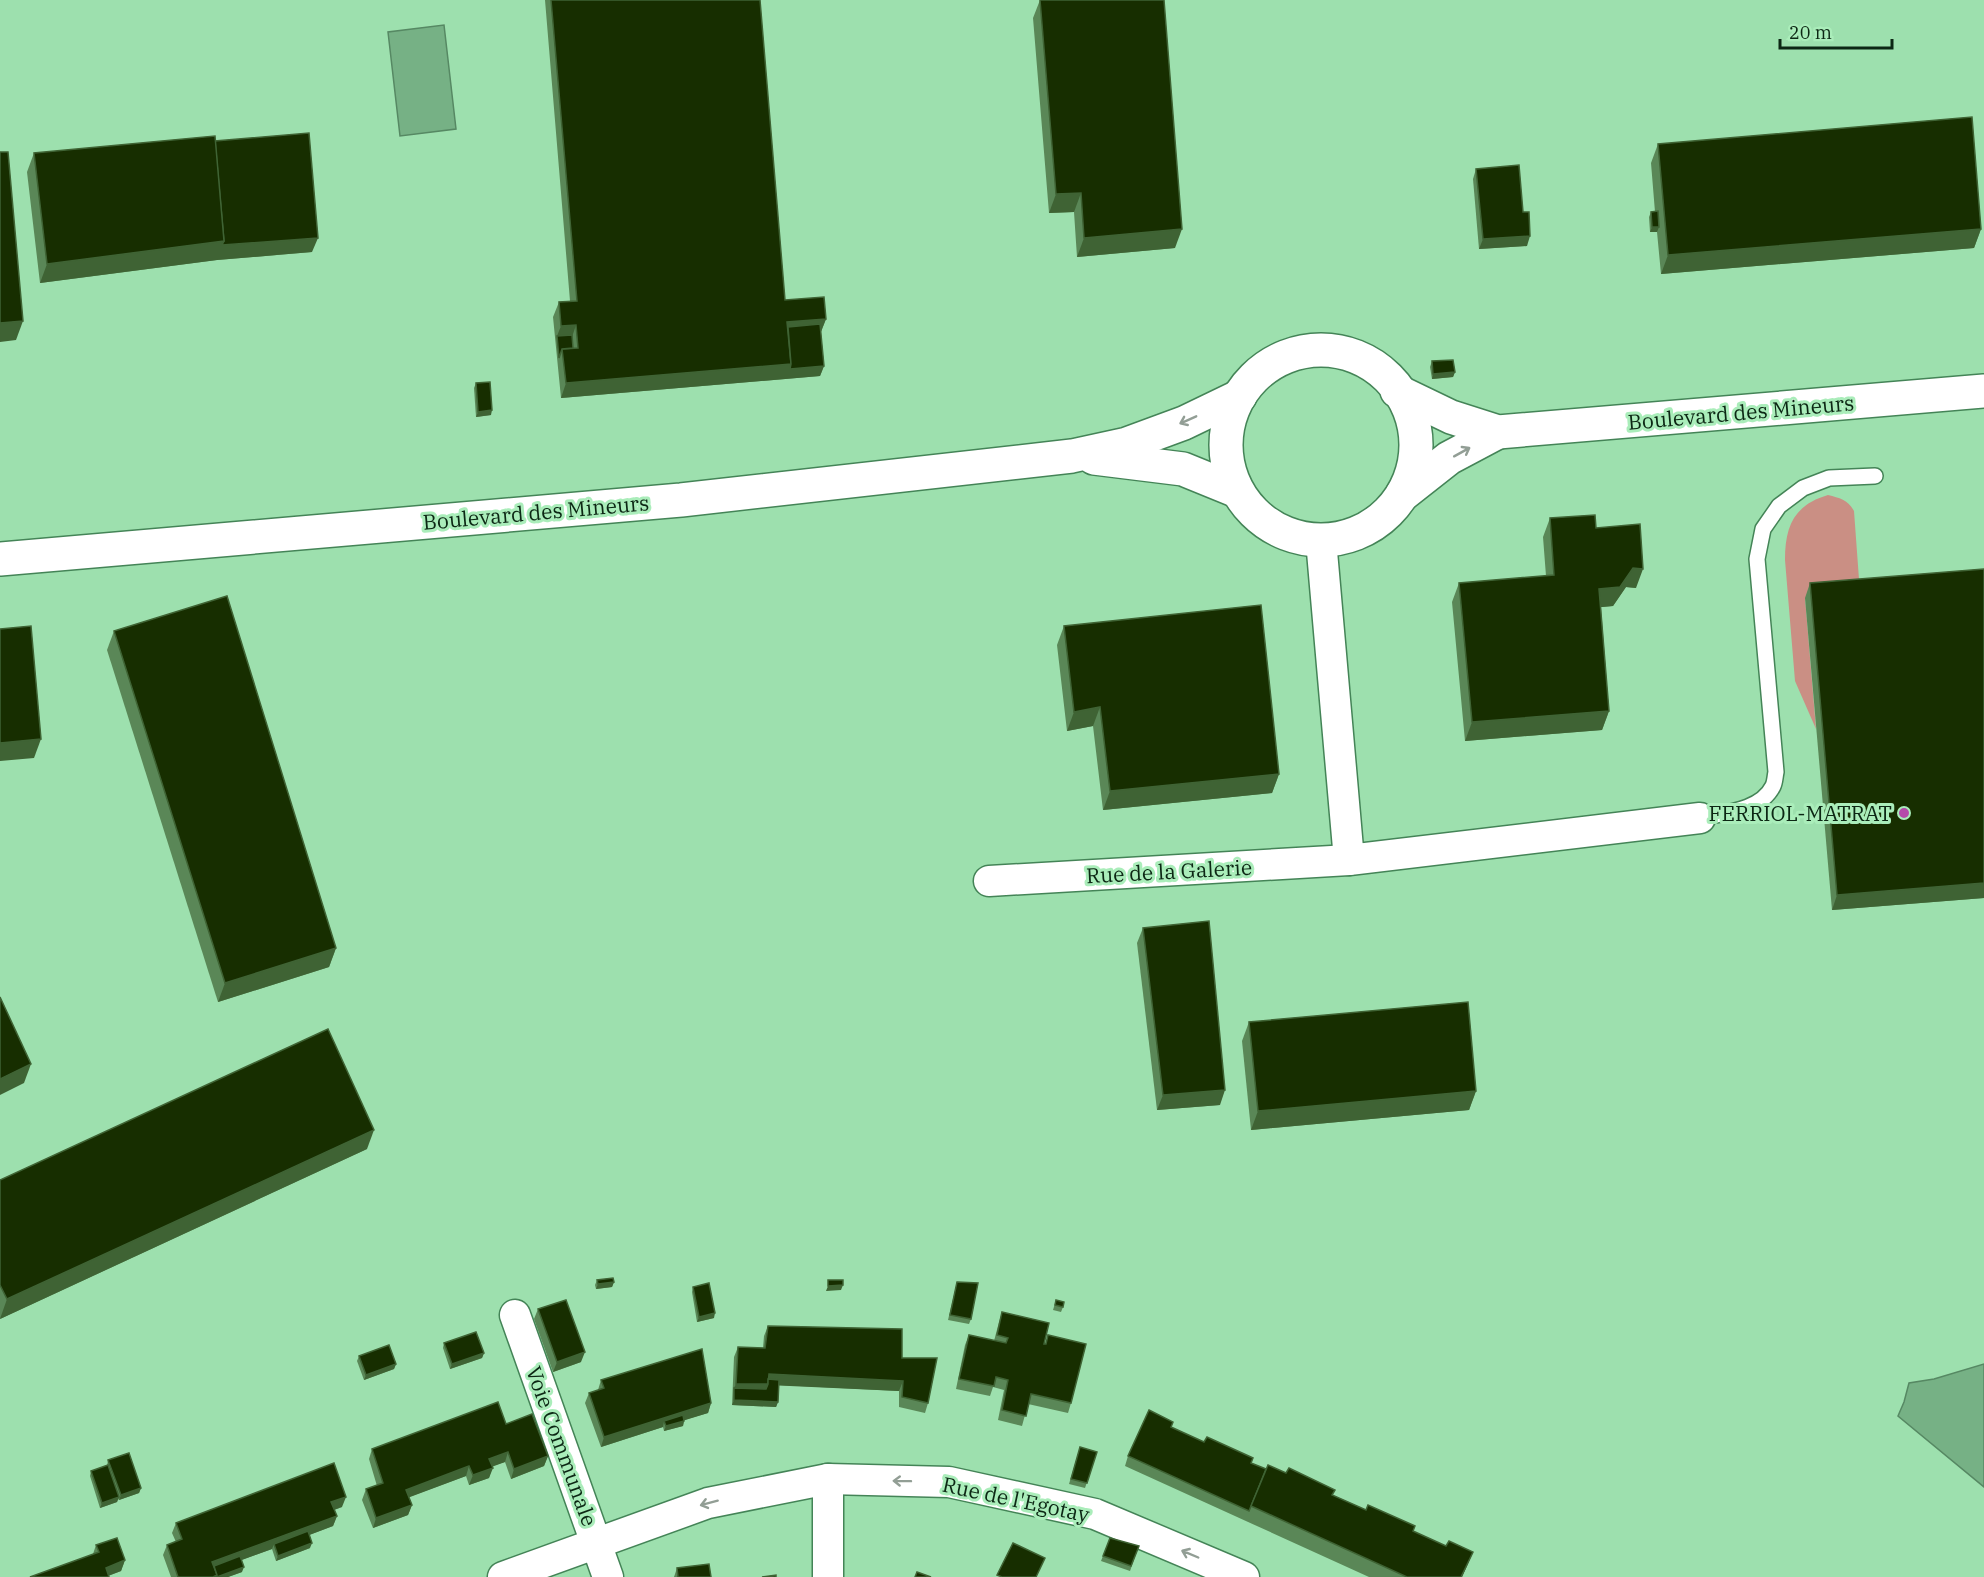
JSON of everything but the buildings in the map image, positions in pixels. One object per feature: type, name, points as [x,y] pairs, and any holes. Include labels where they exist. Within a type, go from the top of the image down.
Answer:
[{"type":"street","points":[[1302,349],[1336,349],[1353,353],[1387,374],[1397,391],[1413,415],[1417,448],[1414,472],[1389,514],[1361,533],[1343,538],[1310,540],[1281,532],[1253,513],[1237,491],[1226,460],[1224,443],[1232,407],[1262,368],[1302,349]]},
{"type":"street","name":"Boulevard des Mineurs","points":[[1397,391],[1451,417],[1498,432],[1984,391]]},
{"type":"street","name":"Boulevard des Mineurs","points":[[0,559],[681,500],[1072,456],[1127,444],[1184,423],[1240,396]]},
{"type":"street","name":"Boulevard des Mineurs","points":[[1398,498],[1449,459],[1498,432]]},
{"type":"street","name":"Boulevard des Mineurs","points":[[1072,456],[1183,469],[1237,491]]},
{"type":"street","points":[[1321,540],[1349,860]]},
{"type":"street","name":"Rue de la Galerie","points":[[989,881],[1349,860],[1700,818]]},
{"type":"street","name":"Voie Communale","points":[[515,1315],[608,1577]]},
{"type":"street","points":[[828,1479],[828,1577]]},
{"type":"street","name":"Rue de l'Egotay","points":[[503,1577],[708,1503],[828,1479],[949,1482],[1095,1514],[1244,1577]]},
{"type":"lane","points":[[1700,818],[1746,808],[1763,799],[1773,786],[1776,772],[1756,559],[1762,529],[1779,506],[1803,488],[1829,478],[1875,476]]},
{"type":"shaded area","points":[[444,25],[456,129],[400,136],[388,32]]},
{"type":"shaded area","points":[[1828,495],[1843,500],[1854,511],[1860,593],[1805,598],[1816,729],[1795,681],[1785,548],[1790,527],[1799,511],[1816,499]]},
{"type":"shaded area","points":[[1984,1364],[1984,1487],[1898,1416],[1909,1383],[1934,1379]]},
{"type":"place","name":"FERRIOL-MATRAT","points":[[1904,813]]}]
